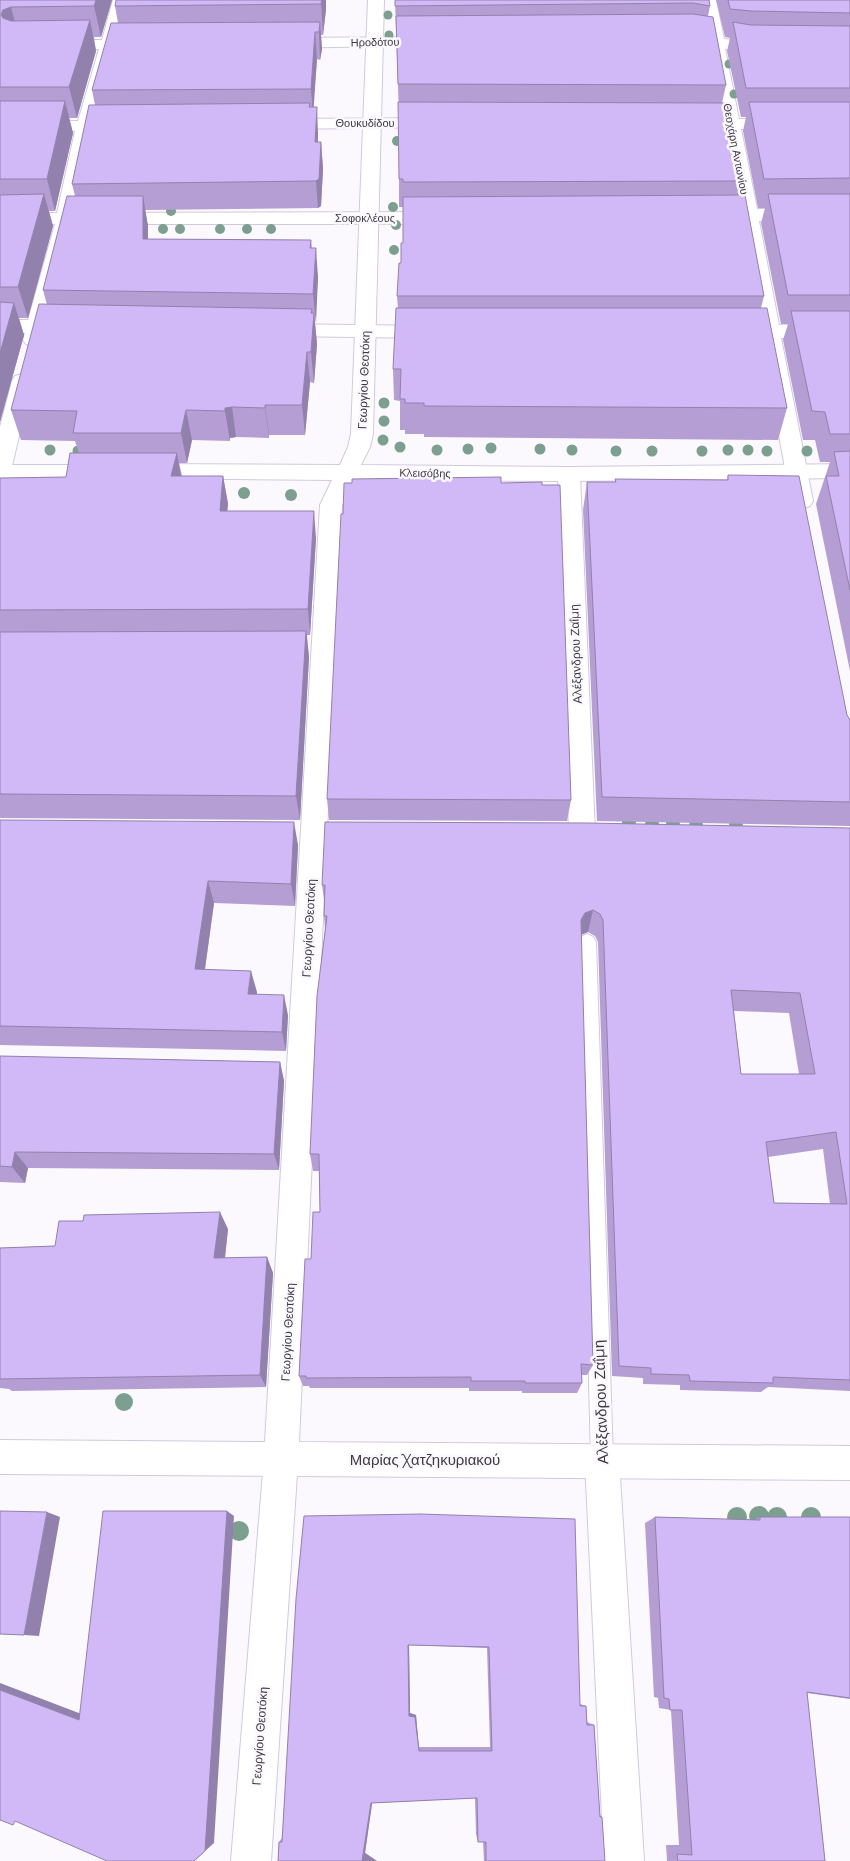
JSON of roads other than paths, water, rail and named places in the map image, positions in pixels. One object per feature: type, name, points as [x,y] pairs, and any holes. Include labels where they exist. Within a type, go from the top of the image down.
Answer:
[{"type":"street","points":[[0,471],[36,326],[65,220],[85,126],[121,0]]},
{"type":"street","name":"Γεωργίου Θεοτόκη","points":[[251,1861],[281,1460],[302,1066],[314,833],[314,646],[331,505],[360,447],[362,434],[376,0]]},
{"type":"street","name":"Θεοχάρη Αντωνίου","points":[[708,0],[806,522]]},
{"type":"street","points":[[668,40],[688,39],[744,48],[783,48]]},
{"type":"street","name":"Ηροδότου","points":[[266,43],[451,42]]},
{"type":"street","points":[[39,45],[157,44]]},
{"type":"street","name":"Θουκυδίδου","points":[[263,124],[452,123]]},
{"type":"street","points":[[681,124],[850,124]]},
{"type":"street","points":[[0,126],[135,126]]},
{"type":"street","points":[[698,215],[850,215]]},
{"type":"street","name":"Σοφοκλέους","points":[[0,220],[459,217]]},
{"type":"street","points":[[0,326],[86,327]]},
{"type":"street","points":[[256,330],[454,332]]},
{"type":"street","points":[[710,331],[850,332]]},
{"type":"street","name":"Κλεισόβης","points":[[0,471],[569,474],[850,471]]},
{"type":"street","name":"Αλέξανδρου Ζαΐμη","points":[[569,474],[582,834]]},
{"type":"street","points":[[273,1065],[302,1066]]},
{"type":"street","name":"Μαρίας Χατζηκυριακού","points":[[0,1457],[850,1463]]},
{"type":"street","name":"Αλέξανδρου Ζαΐμη","points":[[602,1460],[624,1861]]},
{"type":"lane","name":"Αλέξανδρου Ζαΐμη","points":[[587,942],[602,1460]]}]
